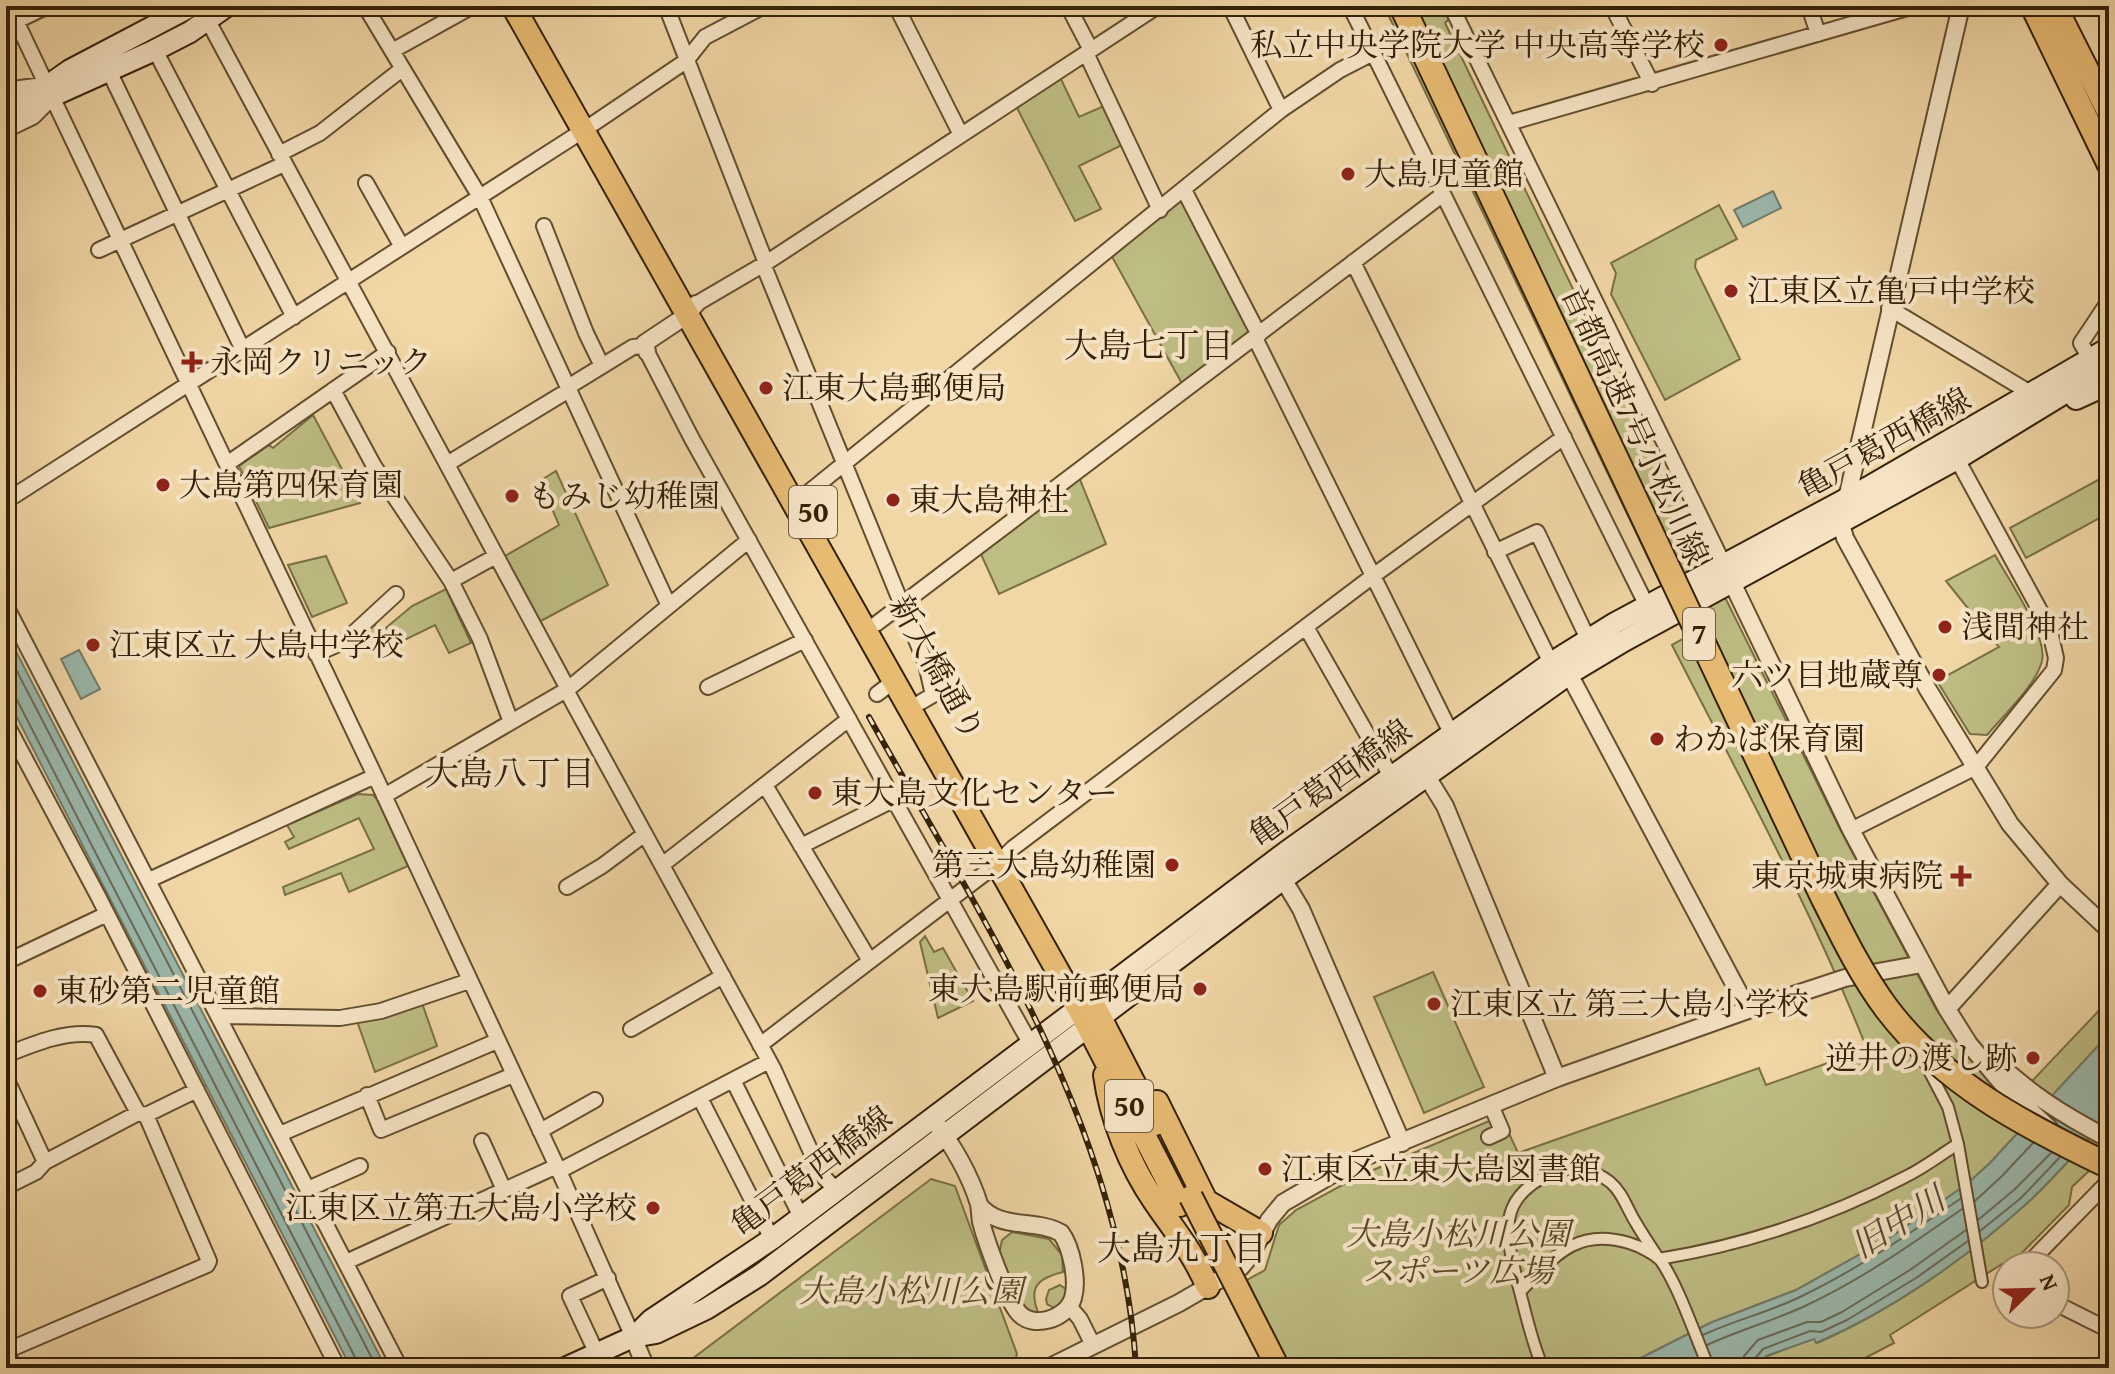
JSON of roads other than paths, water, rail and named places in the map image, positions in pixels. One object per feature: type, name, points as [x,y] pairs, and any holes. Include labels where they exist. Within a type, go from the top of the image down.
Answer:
[{"type":"highway","name":"首都高速7号小松川線","points":[[1402,6],[1823,897],[1866,978],[1906,1032],[1972,1091],[1995,1107],[2109,1166]]},
{"type":"highway","name":"首都高速7号小松川線","points":[[1417,6],[1837,891],[1878,967],[1919,1022],[1969,1070],[2001,1092],[2109,1150]]},
{"type":"main road","points":[[6,117],[192,6]]},
{"type":"main road","points":[[6,110],[155,50],[204,14],[227,6]]},
{"type":"main road","name":"新大橋通り","points":[[513,6],[589,126]]},
{"type":"main road","name":"新大橋通り","points":[[527,6],[589,126],[692,309],[804,496],[921,702],[1001,859],[1089,1012],[1186,1201],[1278,1368]]},
{"type":"main road","points":[[2032,6],[2109,165]]},
{"type":"main road","points":[[2055,6],[2109,113]]},
{"type":"main road","name":"新大橋通り","points":[[692,309],[885,688],[1001,859]]},
{"type":"main road","name":"亀戸葛西橋線","points":[[633,1337],[651,1320],[792,1224],[1030,1043],[1089,1012],[1283,879],[1421,767],[1560,668],[1588,639],[1647,606],[1841,524],[1995,436],[2100,362],[2109,348]]},
{"type":"main road","name":"亀戸葛西橋線","points":[[565,1368],[633,1337],[656,1333],[706,1309],[795,1250],[945,1135],[1089,1012],[1286,852],[1392,778],[1421,767],[1451,733],[1560,668],[1624,641],[1844,501],[2032,394],[2100,362]]},
{"type":"main road","points":[[1995,436],[2109,384]]},
{"type":"main road","points":[[1112,1055],[1154,1097],[1206,1201],[1261,1233]]},
{"type":"main road","points":[[1112,1055],[1109,1098],[1120,1134],[1154,1201],[1192,1252],[1208,1287]]},
{"type":"main road","name":"新大橋通り","points":[[1186,1201],[1263,1368]]},
{"type":"main road","points":[[795,1250],[801,1238],[792,1224],[806,1220],[817,1229],[827,1227]]},
{"type":"street","points":[[9,6],[11,24],[40,96],[120,240],[189,384],[558,1168],[646,1368]]},
{"type":"street","points":[[11,24],[48,6]]},
{"type":"street","points":[[365,6],[480,197],[669,606]]},
{"type":"street","points":[[392,51],[473,6]]},
{"type":"street","points":[[666,6],[764,264],[926,664],[933,695],[921,702]]},
{"type":"street","points":[[6,501],[589,126],[686,61],[705,37],[764,6]]},
{"type":"street","points":[[896,6],[960,132]]},
{"type":"street","points":[[1068,6],[1160,210]]},
{"type":"street","points":[[1030,1043],[664,388],[645,343],[960,132],[1158,6]]},
{"type":"street","points":[[1230,6],[1281,110]]},
{"type":"street","points":[[1350,6],[1647,606]]},
{"type":"street","points":[[1451,6],[1851,830],[1947,1009],[1969,1044],[2109,1180],[2041,1250]]},
{"type":"street","points":[[1612,6],[1652,84]]},
{"type":"street","points":[[1809,6],[1818,34]]},
{"type":"street","points":[[1509,123],[1914,6]]},
{"type":"street","points":[[1961,6],[1841,524],[1845,538],[1916,668],[2010,824],[2060,884],[2109,930]]},
{"type":"street","points":[[204,14],[769,1061],[821,1174],[836,1190]]},
{"type":"street","points":[[155,50],[294,317]]},
{"type":"street","points":[[804,496],[1281,110],[1340,70],[1373,53]]},
{"type":"street","points":[[99,250],[228,190],[282,159],[329,127],[402,69]]},
{"type":"street","points":[[109,71],[243,350]]},
{"type":"street","points":[[6,95],[20,88],[40,96]]},
{"type":"street","points":[[6,130],[33,117],[40,96]]},
{"type":"street","points":[[366,183],[402,247]]},
{"type":"street","points":[[1184,190],[1451,733]]},
{"type":"street","points":[[876,624],[1442,195]]},
{"type":"street","points":[[544,226],[602,366]]},
{"type":"street","points":[[1353,262],[1495,552],[1748,1010]]},
{"type":"street","points":[[2100,362],[2081,343],[2109,301]]},
{"type":"street","points":[[1889,308],[2032,394]]},
{"type":"street","points":[[447,464],[633,347],[646,349]]},
{"type":"street","points":[[227,464],[388,352]]},
{"type":"street","points":[[333,390],[374,466],[451,581],[480,639],[511,722]]},
{"type":"street","points":[[760,1045],[1373,576],[1564,437]]},
{"type":"street","points":[[1851,830],[1976,767],[2054,670],[2056,658],[2049,627],[1957,459]]},
{"type":"street","points":[[1495,552],[1537,532],[1588,639]]},
{"type":"street","points":[[384,796],[567,689],[749,540]]},
{"type":"street","points":[[451,581],[496,556]]},
{"type":"street","points":[[316,654],[345,641],[396,594]]},
{"type":"street","points":[[6,606],[400,1368]]},
{"type":"street","points":[[1306,627],[1392,778]]},
{"type":"street","points":[[708,687],[805,640]]},
{"type":"street","points":[[662,865],[849,719]]},
{"type":"street","points":[[6,723],[338,1368]]},
{"type":"street","points":[[1421,767],[1445,806],[1557,1078]]},
{"type":"street","points":[[149,880],[375,776]]},
{"type":"street","points":[[765,785],[870,961]]},
{"type":"street","points":[[801,846],[895,799]]},
{"type":"street","points":[[567,887],[645,834]]},
{"type":"street","points":[[1283,879],[1301,909],[1402,1143]]},
{"type":"street","points":[[1947,1009],[2060,884]]},
{"type":"street","points":[[6,962],[107,914]]},
{"type":"street","points":[[1048,1368],[1208,1287],[1241,1267],[1283,1203],[1355,1161],[1557,1078],[1748,1010],[1845,978],[1922,964]]},
{"type":"street","points":[[631,1029],[723,976]]},
{"type":"street","points":[[219,1016],[340,1018],[381,1011],[469,981]]},
{"type":"street","points":[[1883,988],[1948,1107],[1958,1144],[1982,1282]]},
{"type":"street","points":[[6,1055],[36,1043],[85,1033],[96,1035],[142,1114],[209,1261],[207,1265],[6,1352],[13,1368]]},
{"type":"street","points":[[280,1134],[497,1041]]},
{"type":"street","points":[[346,1262],[558,1168],[769,1061]]},
{"type":"street","points":[[367,1095],[381,1130],[513,1075]]},
{"type":"street","points":[[6,1078],[45,1162]]},
{"type":"street","points":[[733,1080],[792,1224]]},
{"type":"street","points":[[2009,1082],[2062,1115],[2109,1139]]},
{"type":"street","points":[[6,1187],[36,1172],[45,1162],[197,1090]]},
{"type":"street","points":[[700,1098],[792,1224]]},
{"type":"street","points":[[540,1131],[595,1100]]},
{"type":"street","points":[[1489,1137],[1502,1131],[1491,1105]]},
{"type":"street","points":[[932,1118],[960,1159],[1012,1304],[1025,1319],[1045,1321],[1069,1306],[1074,1288],[1065,1237],[1057,1230],[996,1219],[979,1205]]},
{"type":"street","points":[[482,1141],[504,1190]]},
{"type":"street","points":[[1520,1292],[1559,1252],[1575,1243],[1595,1238],[1633,1244],[1659,1259],[1769,1233],[1828,1212],[1907,1177],[1958,1144]]},
{"type":"street","points":[[308,1189],[360,1166]]},
{"type":"street","points":[[1543,1368],[1531,1341],[1507,1244],[1510,1215],[1527,1187],[1560,1169],[1597,1175],[1611,1183],[1626,1201],[1634,1221],[1677,1294],[1709,1368]]},
{"type":"street","points":[[996,1261],[994,1242],[997,1235],[1013,1225],[1025,1224]]},
{"type":"street","points":[[597,1354],[570,1296],[608,1278]]},
{"type":"street","points":[[1069,1306],[1080,1319],[1093,1345]]},
{"type":"street","points":[[2071,1311],[2109,1330]]},
{"type":"water","points":[[1773,191],[1781,208],[1743,227],[1734,210]]},
{"type":"water","points":[[6,632],[386,1368],[351,1368],[6,696]]},
{"type":"water","points":[[79,650],[100,689],[81,699],[61,659]]},
{"type":"water","name":"旧中川","points":[[2109,1034],[2109,1117],[2025,1205],[1926,1283],[1844,1330],[1816,1343],[1814,1339],[1766,1356],[1767,1361],[1751,1368],[1621,1368],[1710,1323],[1796,1290],[1891,1237],[1967,1184],[1990,1163]]},
{"type":"railway","points":[[869,717],[1000,949],[1040,1029],[1075,1110],[1104,1194],[1125,1279],[1136,1368]]},
{"type":"place","name":"私立中央学院大学 中央高等学校","points":[[1721,45]]},
{"type":"place","name":"大島児童館","points":[[1348,174]]},
{"type":"place","name":"江東区立亀戸中学校","points":[[1731,291]]},
{"type":"place","name":"永岡クリニック","points":[[192,362]]},
{"type":"place","name":"江東大島郵便局","points":[[766,388]]},
{"type":"place","name":"大島第四保育園","points":[[163,485]]},
{"type":"place","name":"もみじ幼稚園","points":[[512,496]]},
{"type":"place","name":"東大島神社","points":[[893,500]]},
{"type":"place","name":"浅間神社","points":[[1945,627]]},
{"type":"place","name":"江東区立 大島中学校","points":[[93,645]]},
{"type":"place","name":"六ツ目地蔵尊","points":[[1939,675]]},
{"type":"place","name":"わかば保育園","points":[[1657,739]]},
{"type":"place","name":"東大島文化センター","points":[[815,793]]},
{"type":"place","name":"第三大島幼稚園","points":[[1172,865]]},
{"type":"place","name":"東京城東病院","points":[[1961,876]]},
{"type":"place","name":"東大島駅前郵便局","points":[[1200,989]]},
{"type":"place","name":"東砂第二児童館","points":[[40,991]]},
{"type":"place","name":"江東区立 第三大島小学校","points":[[1434,1004]]},
{"type":"place","name":"逆井の渡し跡","points":[[2033,1058]]},
{"type":"place","name":"江東区立東大島図書館","points":[[1265,1169]]},
{"type":"place","name":"江東区立第五大島小学校","points":[[653,1208]]},
{"type":"district","name":"大島七丁目","points":[[1149,345]]},
{"type":"district","name":"大島八丁目","points":[[510,773]]},
{"type":"district","name":"大島九丁目","points":[[1182,1248]]},
{"type":"park label","name":"大島小松川公園 スポーツ広場","points":[[1458,1252]]},
{"type":"park label","name":"大島小松川公園","points":[[911,1291]]}]
